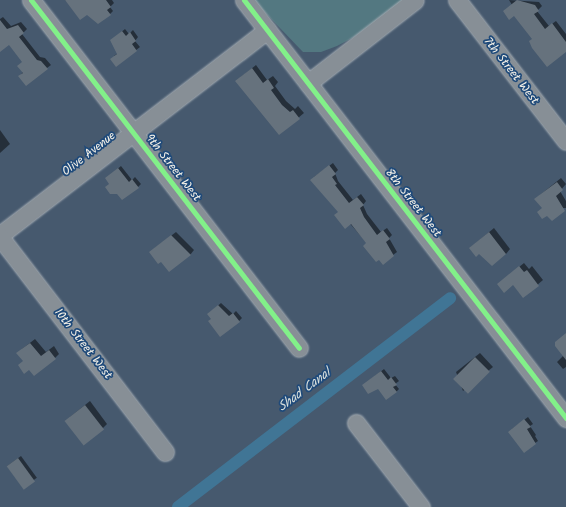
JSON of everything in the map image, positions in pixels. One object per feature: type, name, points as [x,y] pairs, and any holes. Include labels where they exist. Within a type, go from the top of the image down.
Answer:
[{"type":"street","name":"9th Street West","points":[[31,0],[299,348]]},
{"type":"street","name":"8th Street West","points":[[244,0],[566,418]]},
{"type":"street","points":[[308,83],[415,0]]},
{"type":"street","name":"7th Street West","points":[[457,0],[566,141]]},
{"type":"street","name":"Olive Avenue","points":[[0,236],[267,30]]},
{"type":"street","name":"10th Street West","points":[[0,236],[165,452]]},
{"type":"street","points":[[356,423],[421,507]]},
{"type":"green space","points":[[253,0],[404,0],[354,37],[337,46],[321,52],[303,52]]},
{"type":"building","points":[[65,0],[106,0],[111,7],[107,10],[111,15],[98,24],[87,15],[80,20]]},
{"type":"building","points":[[517,0],[535,5],[539,11],[534,14],[545,29],[552,23],[566,42],[566,52],[547,67],[532,48],[529,41],[532,39],[514,16],[509,20],[503,11]]},
{"type":"building","points":[[0,20],[7,29],[18,25],[24,33],[19,37],[37,60],[41,61],[48,69],[26,86],[18,76],[23,73],[17,66],[22,62],[9,45],[0,52]]},
{"type":"building","points":[[122,31],[126,36],[130,32],[136,41],[132,44],[137,51],[116,67],[110,59],[117,54],[110,40]]},
{"type":"building","points":[[252,68],[263,83],[268,79],[274,88],[271,90],[282,105],[290,112],[293,110],[300,119],[279,135],[235,81]]},
{"type":"building","points":[[329,165],[336,174],[332,177],[337,184],[335,185],[349,203],[357,197],[364,205],[360,208],[364,217],[377,235],[383,230],[390,239],[386,242],[394,256],[383,265],[379,260],[376,262],[363,246],[366,243],[351,224],[345,229],[334,215],[338,212],[310,180]]},
{"type":"building","points":[[118,168],[129,182],[132,179],[139,188],[122,200],[117,194],[110,194],[105,187],[109,184],[105,178]]},
{"type":"building","points":[[557,182],[563,190],[556,196],[565,211],[552,221],[547,216],[542,219],[537,212],[542,208],[534,199]]},
{"type":"building","points":[[489,232],[506,254],[492,266],[479,254],[476,257],[469,248]]},
{"type":"building","points":[[171,235],[191,255],[169,272],[161,262],[158,264],[149,252]]},
{"type":"building","points":[[519,266],[524,272],[527,270],[539,286],[523,298],[513,285],[504,293],[497,284]]},
{"type":"building","points":[[218,305],[229,316],[233,313],[240,322],[220,337],[208,321],[211,319],[207,314]]},
{"type":"building","points":[[566,333],[566,360],[555,346],[555,342]]},
{"type":"building","points":[[30,343],[41,356],[49,350],[56,359],[34,376],[29,370],[24,374],[18,365],[23,361],[16,353]]},
{"type":"building","points":[[475,357],[490,372],[468,394],[453,379]]},
{"type":"building","points":[[381,371],[388,380],[391,377],[397,385],[393,387],[397,392],[386,400],[378,389],[368,394],[362,385]]},
{"type":"building","points":[[85,405],[104,429],[84,445],[65,421]]},
{"type":"building","points":[[524,419],[531,427],[527,429],[536,444],[524,453],[508,432]]},
{"type":"building","points":[[18,458],[35,481],[24,490],[7,466]]},
{"type":"waterway","name":"Shad Canal","points":[[178,507],[450,298]]},
{"type":"cycle path","points":[[31,0],[299,348]]},
{"type":"cycle path","points":[[244,0],[566,418]]}]
